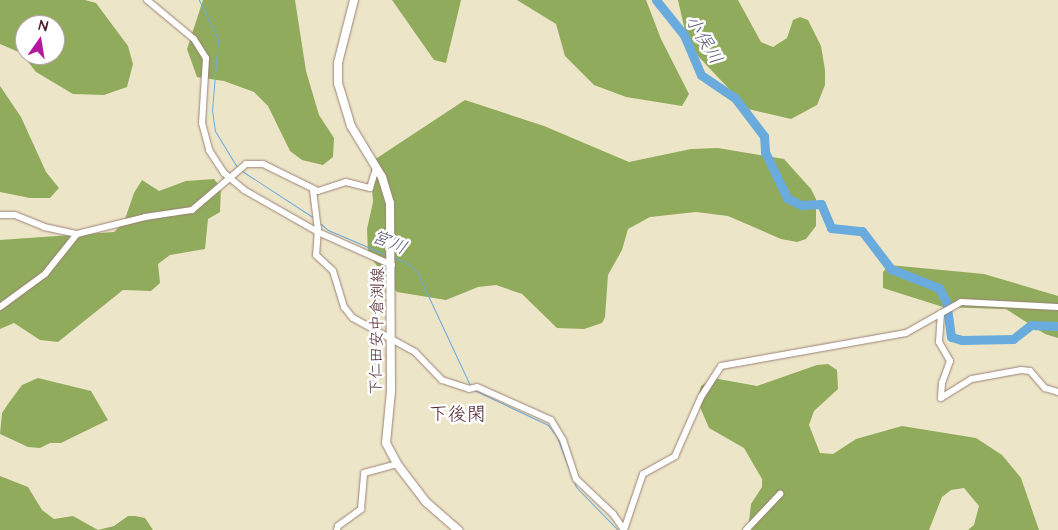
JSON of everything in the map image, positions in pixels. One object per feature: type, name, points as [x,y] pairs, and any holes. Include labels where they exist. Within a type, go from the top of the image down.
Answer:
[{"type":"main road","name":"下仁田安中倉渕線","points":[[354,0],[338,63],[338,83],[351,126],[376,168],[389,195],[392,252],[392,340],[391,391],[385,433],[389,452],[397,464],[436,513],[458,530]]},
{"type":"street","points":[[147,0],[194,39],[206,58],[202,123],[210,150],[230,176],[244,190],[318,230],[392,263]]},
{"type":"street","points":[[0,215],[15,215],[44,227],[77,234],[145,217],[192,210],[212,196],[239,168],[262,164],[313,190],[346,182],[370,188],[376,168]]},
{"type":"street","points":[[313,190],[318,230],[316,255],[333,271],[344,307],[353,318],[422,357],[442,380],[472,389],[552,420],[563,440],[576,479],[613,514],[624,530]]},
{"type":"street","points":[[0,307],[45,274],[77,234]]},
{"type":"street","points":[[624,530],[643,474],[647,468],[665,463],[675,456],[706,388],[721,366],[891,337],[914,330],[961,302],[1058,307]]},
{"type":"street","points":[[941,313],[939,342],[950,362],[942,383],[941,398],[972,379],[1021,370],[1030,371],[1045,388],[1058,392]]},
{"type":"street","points":[[338,530],[338,526],[361,509],[364,473],[397,464]]},
{"type":"street","points":[[746,530],[780,494]]},
{"type":"green space","points":[[0,0],[85,0],[96,3],[128,46],[133,64],[127,87],[104,95],[73,94],[36,72],[30,65],[65,65],[65,15],[15,15],[15,50],[0,44]]},
{"type":"green space","points":[[203,0],[295,0],[306,71],[319,115],[334,138],[333,157],[323,165],[302,160],[290,151],[268,106],[254,92],[224,81],[197,77],[187,49]]},
{"type":"green space","points":[[392,0],[461,0],[446,63],[434,60]]},
{"type":"green space","points":[[517,0],[646,0],[661,39],[689,94],[682,106],[626,97],[594,85],[565,56],[556,24]]},
{"type":"green space","points":[[678,0],[738,0],[761,42],[773,47],[787,38],[793,20],[800,17],[808,20],[821,46],[825,70],[825,85],[817,105],[791,119],[748,109],[696,54],[685,31]]},
{"type":"green space","points":[[0,86],[21,117],[46,172],[59,188],[50,198],[30,198],[0,192]]},
{"type":"green space","points":[[465,100],[544,126],[629,162],[691,149],[718,148],[784,159],[811,189],[816,199],[816,226],[806,239],[797,242],[781,239],[728,216],[696,212],[650,217],[628,229],[622,250],[608,275],[605,317],[602,323],[584,329],[557,328],[522,294],[496,285],[478,287],[446,300],[397,292],[368,254],[367,229],[373,202],[371,172],[374,160]]},
{"type":"green space","points":[[214,179],[221,188],[220,212],[208,219],[205,249],[170,255],[158,264],[160,283],[151,291],[123,290],[58,342],[40,340],[14,323],[0,329],[0,240],[114,232],[124,222],[134,193],[142,180],[159,191],[186,181]]},
{"type":"green space","points":[[889,265],[984,274],[1058,296],[1058,338],[1045,334],[1006,309],[943,307],[883,288],[883,272]]},
{"type":"green space","points":[[828,364],[837,370],[838,389],[814,411],[809,425],[820,453],[833,454],[856,439],[902,426],[976,438],[1002,455],[1021,478],[1039,530],[968,530],[974,525],[979,506],[964,488],[951,490],[942,497],[929,530],[748,530],[751,504],[762,487],[762,479],[744,448],[709,428],[697,400],[701,386],[713,378],[757,386],[817,365]]},
{"type":"green space","points":[[38,378],[91,391],[108,420],[61,443],[50,443],[40,448],[28,447],[0,434],[2,413],[8,404],[22,385]]},
{"type":"green space","points":[[0,476],[28,487],[42,510],[54,519],[73,516],[98,530],[0,530]]},
{"type":"green space","points":[[128,516],[135,516],[145,518],[153,530],[98,530],[114,526]]},
{"type":"waterway","name":"宮川","points":[[199,0],[218,39],[212,110],[215,131],[237,167]]},
{"type":"waterway","name":"小俣川","points":[[656,0],[684,35],[701,75],[735,98],[764,136],[765,152],[787,198],[801,205],[821,204],[831,228],[862,231],[891,269],[939,288],[946,301],[951,337],[962,340],[1013,339],[1031,325],[1058,326]]},
{"type":"waterway","name":"宮川","points":[[242,171],[314,218]]},
{"type":"waterway","name":"宮川","points":[[321,224],[328,230],[387,255]]},
{"type":"waterway","name":"宮川","points":[[393,257],[407,263],[417,272],[470,385]]},
{"type":"waterway","name":"宮川","points":[[474,390],[548,425],[557,437],[576,487],[618,530]]},
{"type":"district","name":"下後閑","points":[[457,415]]}]
